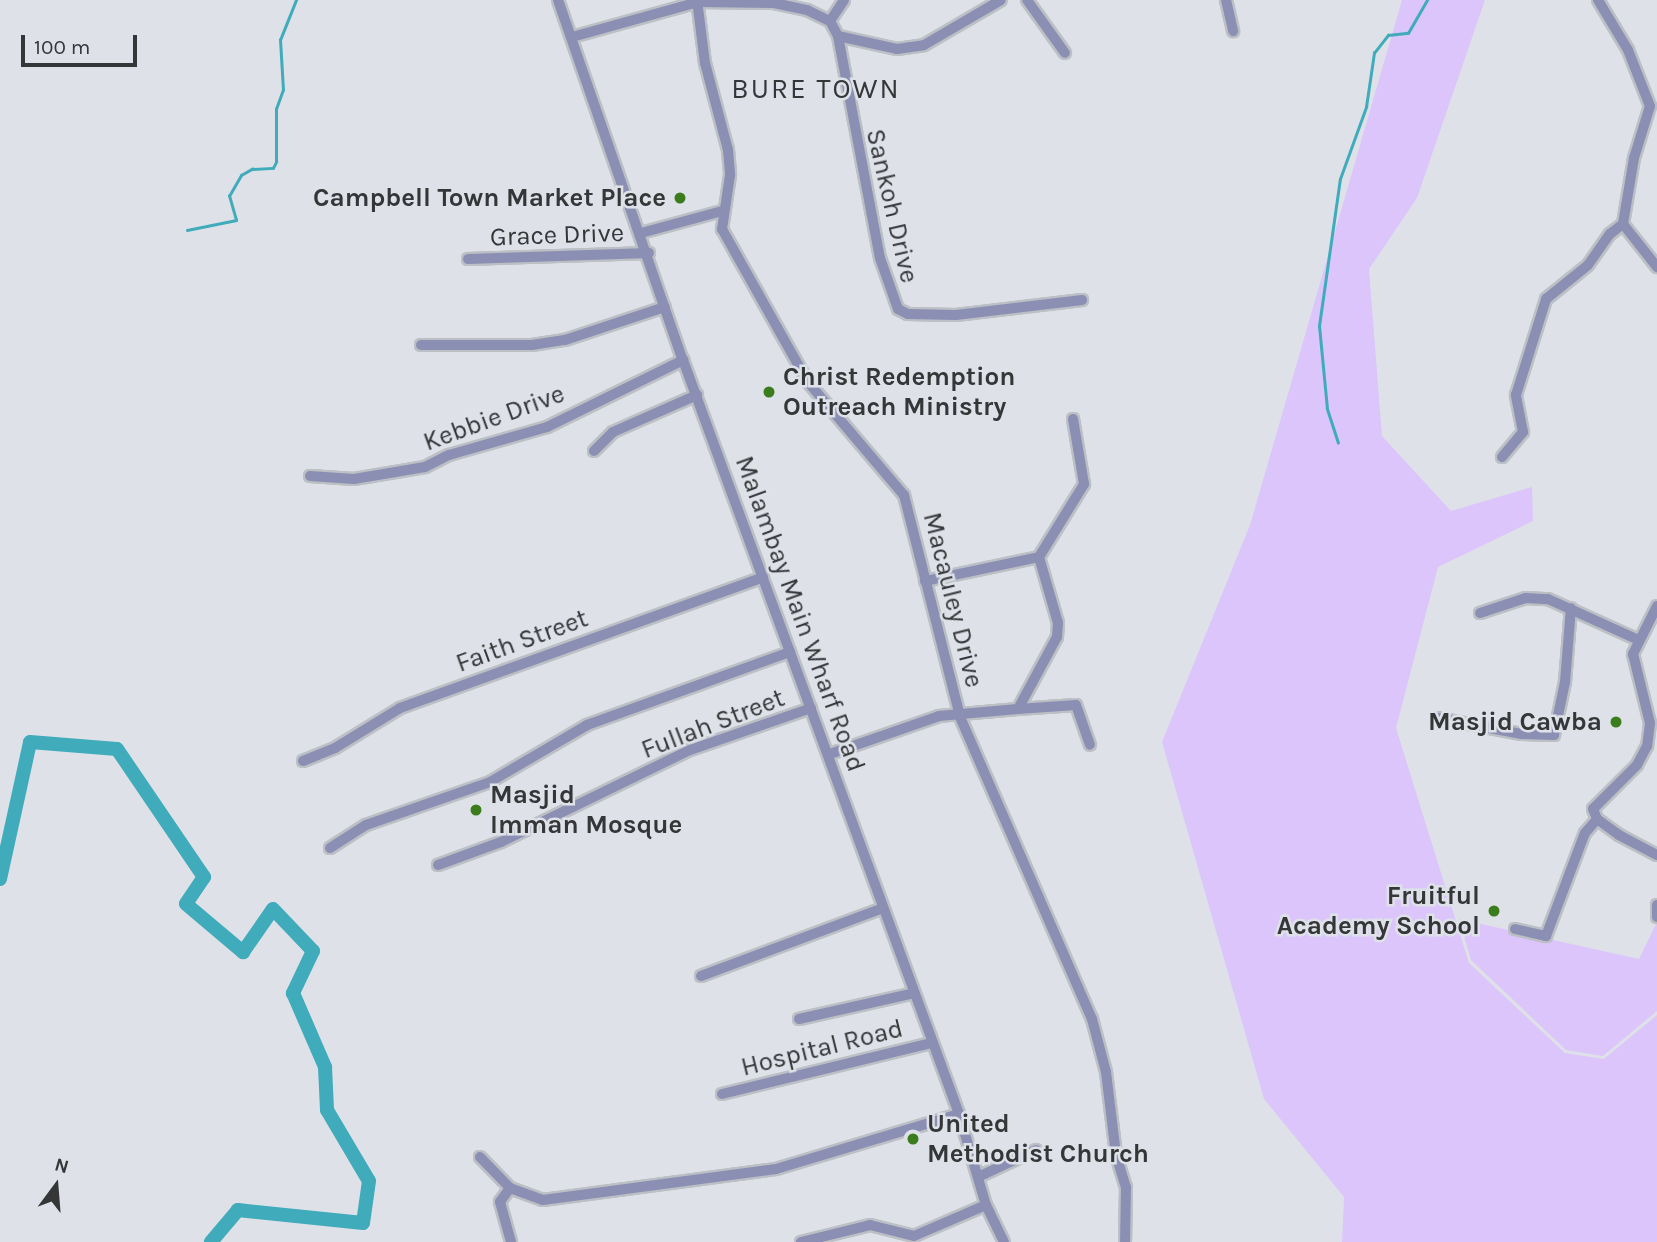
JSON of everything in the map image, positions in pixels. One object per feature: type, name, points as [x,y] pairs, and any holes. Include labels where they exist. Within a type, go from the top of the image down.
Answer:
[{"type":"street","name":"Malambay Main Wharf Road","points":[[558,0],[649,253],[683,360],[830,754],[959,1114],[986,1205],[1004,1242]]},
{"type":"street","points":[[572,37],[698,1],[774,3],[807,10],[830,21],[845,0]]},
{"type":"street","points":[[838,36],[897,49],[924,45],[1001,0]]},
{"type":"street","points":[[1027,0],[1065,53]]},
{"type":"street","points":[[1226,0],[1233,31]]},
{"type":"street","points":[[1502,457],[1521,437],[1516,395],[1546,299],[1588,265],[1610,234],[1623,224],[1634,158],[1652,124],[1646,89],[1598,0]]},
{"type":"street","name":"Macauley Drive","points":[[698,1],[705,63],[728,150],[730,175],[722,211],[728,244],[808,382],[904,495],[960,717],[1092,1019],[1106,1073],[1116,1155],[1126,1187],[1125,1242]]},
{"type":"street","name":"Sankoh Drive","points":[[830,21],[838,36],[863,183],[880,258],[898,309],[908,314],[956,315],[1082,300]]},
{"type":"street","points":[[641,233],[722,211]]},
{"type":"street","points":[[1623,224],[1657,267]]},
{"type":"street","name":"Grace Drive","points":[[468,259],[649,253]]},
{"type":"street","points":[[421,345],[554,342],[665,307]]},
{"type":"street","name":"Kebbie Drive","points":[[310,476],[354,479],[425,467],[449,455],[547,427],[683,360]]},
{"type":"street","points":[[594,451],[622,427],[697,395]]},
{"type":"street","points":[[926,581],[1039,557],[1084,484],[1073,419]]},
{"type":"street","points":[[1018,709],[1058,628],[1039,557]]},
{"type":"street","name":"Faith Street","points":[[303,761],[335,748],[400,708],[763,577]]},
{"type":"street","points":[[1480,613],[1526,598],[1548,599],[1636,639]]},
{"type":"street","points":[[1515,929],[1546,936],[1563,900],[1581,841],[1597,819],[1596,805],[1637,765],[1647,746],[1650,723],[1634,664],[1636,639],[1657,606]]},
{"type":"street","points":[[1437,718],[1522,734],[1554,735],[1565,682],[1571,608]]},
{"type":"street","points":[[330,848],[366,825],[490,782],[587,725],[790,652]]},
{"type":"street","points":[[830,754],[939,716],[960,717],[1076,705],[1090,745]]},
{"type":"street","name":"Fullah Street","points":[[438,865],[501,842],[690,750],[811,708]]},
{"type":"street","points":[[1597,819],[1657,855]]},
{"type":"street","points":[[1657,905],[1657,916]]},
{"type":"street","points":[[701,976],[883,908]]},
{"type":"street","points":[[799,1019],[914,993]]},
{"type":"street","name":"Hospital Road","points":[[722,1094],[932,1043]]},
{"type":"street","points":[[480,1157],[510,1188],[543,1200],[776,1169],[959,1114]]},
{"type":"street","points":[[978,1177],[1036,1150]]},
{"type":"street","points":[[510,1188],[500,1202],[510,1242]]},
{"type":"street","points":[[801,1242],[870,1225],[915,1236],[986,1205]]},
{"type":"shaded area","points":[[1402,0],[1485,0],[1417,198],[1369,269],[1382,436],[1451,511],[1532,487],[1533,521],[1438,567],[1396,728],[1469,963],[1565,1053],[1604,1059],[1657,1015],[1657,1242],[1342,1242],[1344,1197],[1264,1099],[1162,742],[1250,525]]},
{"type":"shaded area","points":[[1459,919],[1639,959],[1657,922],[1657,1011],[1603,1056],[1566,1050],[1471,960]]},
{"type":"waterway","points":[[187,230],[236,220],[229,196],[241,175],[252,169],[273,168],[276,162],[276,109],[283,90],[280,40],[296,0]]},
{"type":"waterway","points":[[1338,443],[1327,409],[1319,326],[1340,179],[1366,107],[1374,53],[1388,35],[1408,33],[1427,0]]},
{"type":"waterway","points":[[0,879],[30,742],[117,749],[204,877],[186,904],[243,952],[273,909],[313,951],[293,993],[325,1067],[327,1110],[369,1181],[363,1223],[238,1210],[211,1242]]},
{"type":"place","name":"Campbell Town Market Place","points":[[680,198]]},
{"type":"place","name":"Christ Redemption Outreach Ministry","points":[[769,392]]},
{"type":"place","name":"Masjid Cawba","points":[[1616,722]]},
{"type":"place","name":"Masjid Imman Mosque","points":[[476,810]]},
{"type":"place","name":"Fruitful Academy School","points":[[1494,911]]},
{"type":"place","name":"United Methodist Church","points":[[913,1139]]},
{"type":"district","name":"BURE TOWN","points":[[816,89]]}]
